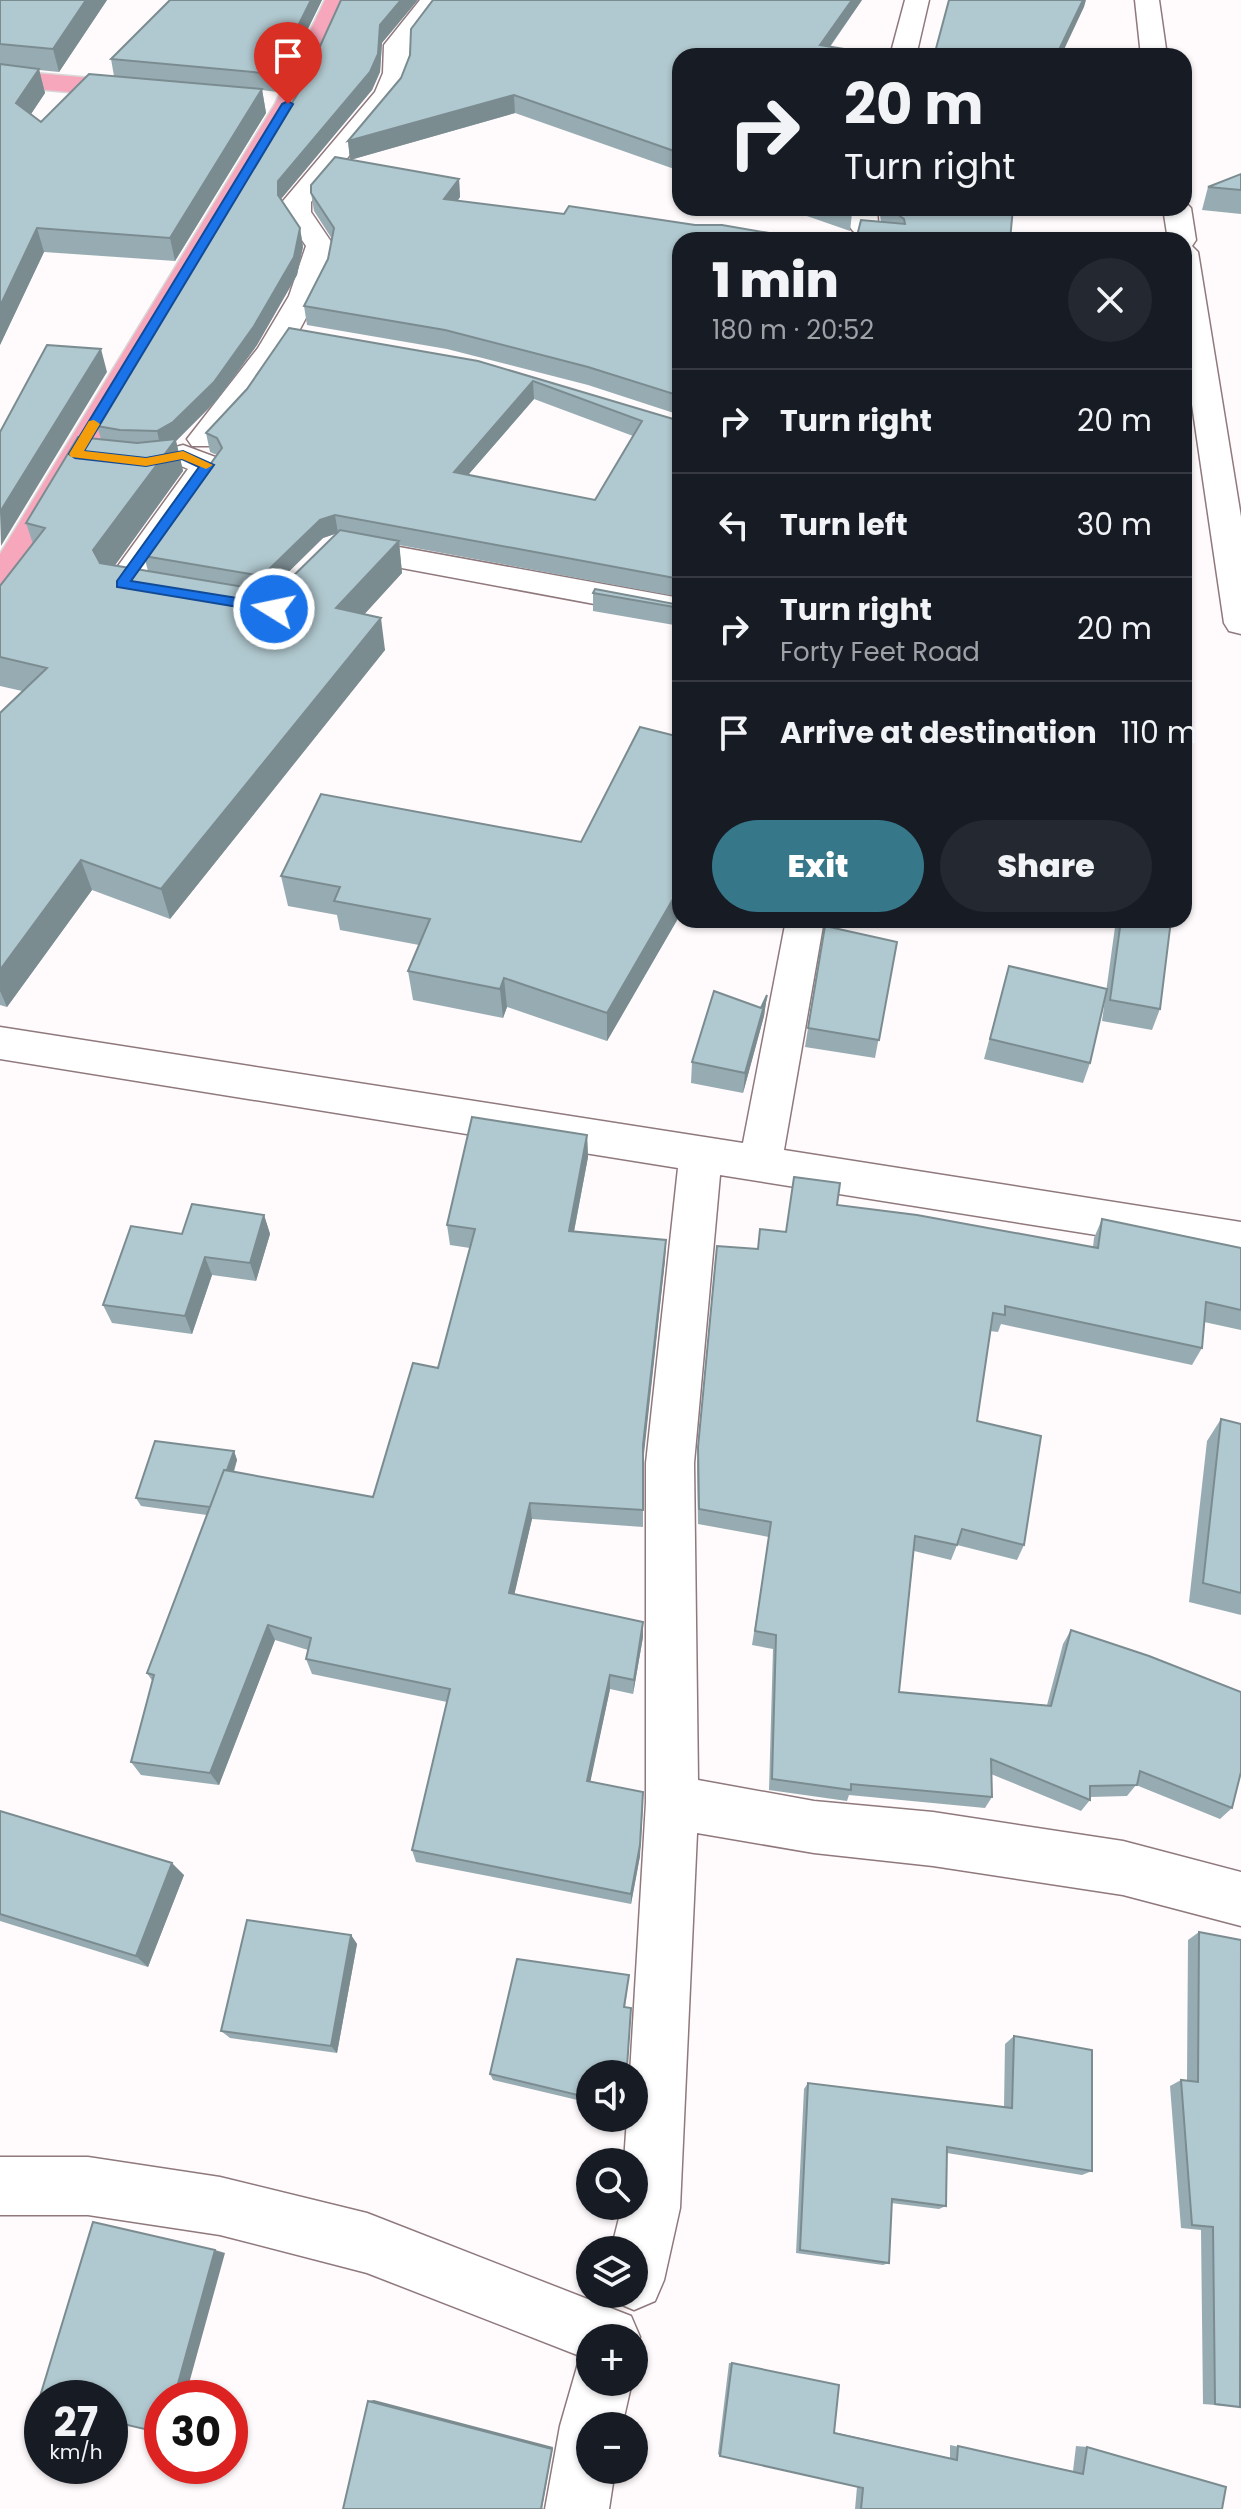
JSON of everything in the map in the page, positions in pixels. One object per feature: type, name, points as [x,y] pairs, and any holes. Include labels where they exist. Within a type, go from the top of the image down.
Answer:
[{"type":"main road","points":[[0,581],[90,456],[288,104],[337,0]]},
{"type":"main road","points":[[0,78],[167,93]]},
{"type":"main road","points":[[257,101],[288,104]]},
{"type":"street","points":[[189,594],[122,584],[207,465],[170,458],[204,438],[295,335],[315,274],[320,246],[297,212],[297,201],[387,94],[396,73],[397,45],[433,0]]},
{"type":"street","points":[[905,48],[917,0]]},
{"type":"street","points":[[1147,0],[1153,48]]},
{"type":"street","points":[[861,216],[866,229],[871,232]]},
{"type":"street","points":[[1192,304],[1241,623]]},
{"type":"street","points":[[316,568],[337,547],[672,608]]},
{"type":"street","points":[[760,1164],[804,928]]},
{"type":"street","points":[[0,1043],[1241,1240]]},
{"type":"street","points":[[644,2236],[651,2208],[672,1802],[670,1463],[701,1154]]},
{"type":"street","points":[[672,1802],[814,1827],[933,1839],[1123,1868],[1241,1899]]},
{"type":"street","points":[[0,2186],[88,2186],[220,2206],[367,2243],[576,2324]]},
{"type":"street","points":[[577,2509],[581,2484]]},
{"type":"building","points":[[0,0],[86,0],[53,49],[0,44]]},
{"type":"building","points":[[170,0],[311,0],[274,74],[111,59]]},
{"type":"building","points":[[341,0],[401,0],[380,25],[378,54],[370,72],[278,181],[278,195],[300,228],[294,257],[254,326],[214,382],[173,422],[157,431],[97,426],[301,88]]},
{"type":"building","points":[[433,0],[852,0],[820,45],[838,48],[672,48],[672,150],[514,95],[348,141],[401,78],[410,55],[411,29]]},
{"type":"building","points":[[949,0],[1083,0],[1060,48],[936,48]]},
{"type":"building","points":[[0,64],[39,69],[16,103],[41,122],[89,74],[262,89],[170,238],[37,228],[0,306]]},
{"type":"building","points":[[335,157],[459,179],[444,199],[564,214],[569,206],[763,232],[672,232],[672,393],[588,367],[445,330],[304,306],[328,259],[334,228],[311,193],[311,185]]},
{"type":"building","points":[[1241,174],[1241,190],[1208,187]]},
{"type":"building","points":[[900,216],[1012,216],[1011,232],[858,232],[861,220],[905,224]]},
{"type":"building","points":[[289,328],[478,361],[672,419],[672,578],[335,515],[320,520],[262,576],[144,556],[222,448],[217,438],[206,433],[247,389]],"holes":[[[533,381],[642,421],[595,500],[454,472]]]},
{"type":"building","points":[[47,345],[101,349],[0,512],[0,432]]},
{"type":"building","points":[[78,437],[137,443],[176,439],[93,550],[100,563],[268,591],[282,587],[340,530],[399,541],[336,608],[381,618],[161,889],[81,860],[0,970],[0,713],[47,668],[0,657],[0,586],[45,528],[26,523]]},
{"type":"building","points":[[595,589],[672,603],[672,607],[593,593]]},
{"type":"building","points":[[640,727],[672,735],[672,901],[607,1013],[504,978],[500,989],[408,971],[430,919],[334,901],[340,887],[281,876],[321,794],[581,842]]},
{"type":"building","points":[[825,928],[897,942],[879,1040],[808,1028]]},
{"type":"building","points":[[1120,928],[1170,928],[1160,1009],[1110,1000]]},
{"type":"building","points":[[1009,966],[1107,989],[1090,1063],[990,1039]]},
{"type":"building","points":[[714,991],[761,1008],[767,995],[745,1073],[692,1062]]},
{"type":"building","points":[[472,1117],[587,1135],[569,1231],[666,1240],[643,1445],[643,1510],[530,1503],[509,1593],[643,1622],[634,1680],[610,1675],[587,1781],[643,1792],[640,1845],[631,1894],[412,1850],[450,1689],[306,1659],[311,1638],[268,1625],[210,1773],[131,1762],[154,1675],[147,1673],[224,1470],[373,1497],[413,1363],[438,1368],[475,1229],[447,1225]]},
{"type":"building","points":[[794,1177],[840,1183],[837,1205],[917,1215],[1098,1248],[1102,1219],[1241,1248],[1241,1310],[1206,1302],[1202,1348],[1005,1306],[1005,1315],[993,1313],[977,1421],[1041,1436],[1024,1545],[962,1529],[957,1545],[915,1536],[899,1692],[1051,1706],[1071,1630],[1149,1656],[1241,1692],[1241,1772],[1232,1808],[1140,1771],[1137,1785],[1090,1786],[1090,1800],[991,1759],[992,1797],[851,1784],[851,1790],[772,1779],[776,1635],[755,1631],[771,1522],[699,1509],[698,1447],[717,1246],[758,1249],[760,1229],[786,1232]]},
{"type":"building","points":[[192,1204],[264,1215],[250,1263],[205,1257],[185,1316],[103,1305],[131,1226],[182,1234]]},
{"type":"building","points":[[1221,1419],[1241,1424],[1241,1593],[1203,1583]]},
{"type":"building","points":[[155,1441],[234,1451],[210,1507],[136,1498]]},
{"type":"building","points":[[0,1811],[172,1863],[136,1956],[0,1914]]},
{"type":"building","points":[[247,1920],[351,1935],[331,2046],[221,2031]]},
{"type":"building","points":[[1199,1932],[1241,1940],[1240,2407],[1215,2404],[1213,2227],[1192,2225],[1181,2080],[1198,2082]]},
{"type":"building","points":[[517,1959],[629,1975],[624,2007],[631,2008],[627,2060],[576,2060],[576,2095],[490,2074]]},
{"type":"building","points":[[1014,2036],[1092,2050],[1092,2171],[947,2147],[946,2206],[892,2199],[889,2263],[800,2250],[808,2083],[1012,2108]]},
{"type":"building","points":[[93,2222],[215,2250],[179,2380],[144,2380],[144,2429],[128,2425],[128,2380],[45,2380]]},
{"type":"building","points":[[732,2363],[839,2385],[834,2433],[957,2460],[958,2446],[1083,2474],[1087,2447],[1226,2487],[1222,2509],[861,2509],[863,2488],[720,2456]]},
{"type":"building","points":[[368,2401],[552,2449],[541,2509],[343,2509]]},
{"type":"slow traffic","points":[[94,424],[75,454],[146,462],[183,455],[206,465]]},
{"type":"route","points":[[274,609],[122,584],[207,465],[183,455],[146,462],[75,454],[288,104]]}]
